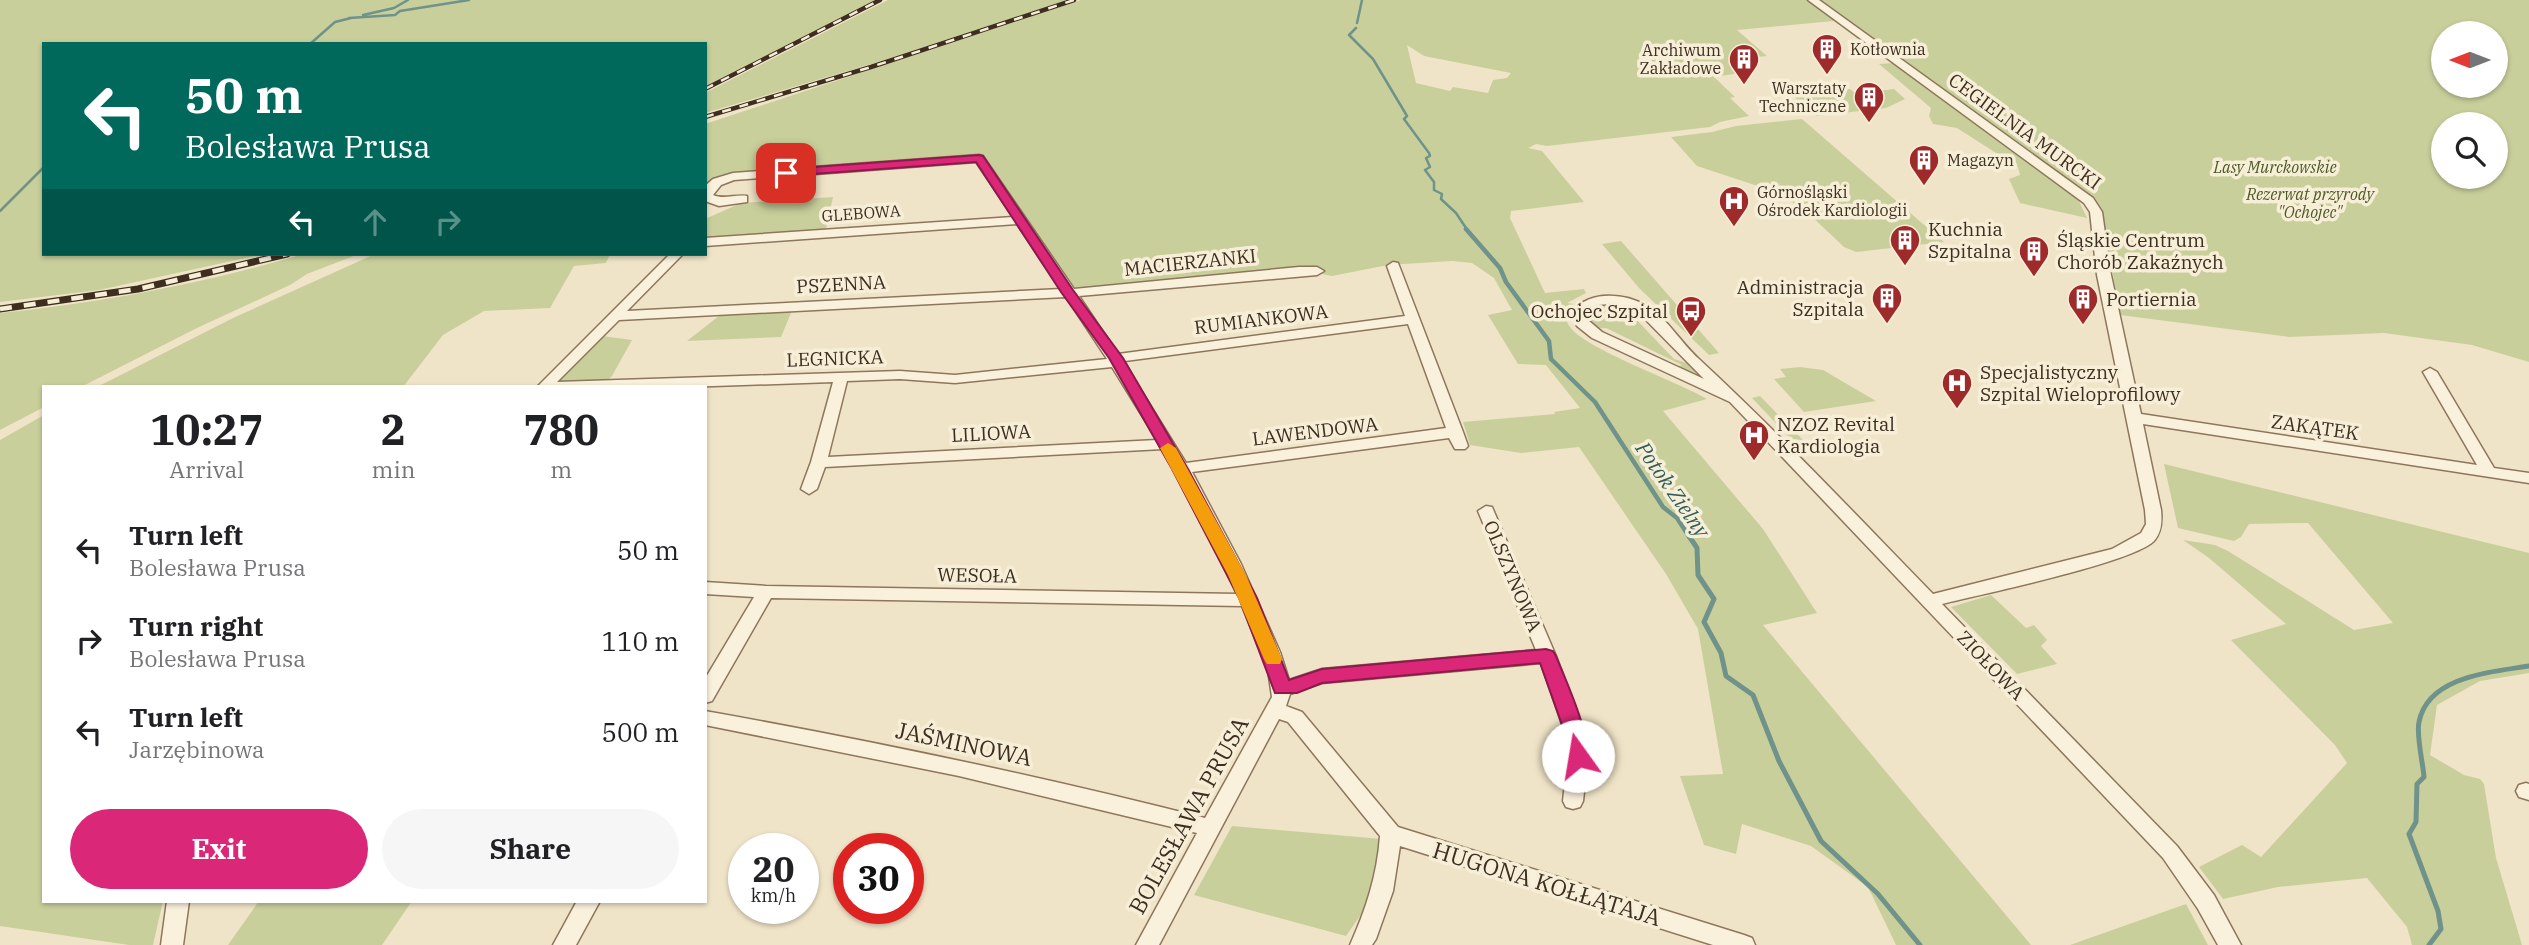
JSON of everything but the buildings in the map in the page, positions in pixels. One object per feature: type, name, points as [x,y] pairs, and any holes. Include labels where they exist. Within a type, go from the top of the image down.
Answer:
[{"type":"street","name":"CEGIELNIA MURCKI","points":[[1813,0],[2089,201],[2096,212],[2104,275],[2152,496],[2154,524],[2148,537],[2117,552],[1929,601]]},
{"type":"street","points":[[707,191],[717,183],[733,177],[979,158],[1068,292],[1117,360],[1166,444],[1248,598],[1282,688],[1297,686],[1322,676],[1546,656]]},
{"type":"street","points":[[707,197],[716,201],[743,199]]},
{"type":"street","name":"GLEBOWA","points":[[707,242],[1020,220]]},
{"type":"street","points":[[546,385],[675,256]]},
{"type":"street","points":[[1394,266],[1412,319]]},
{"type":"street","name":"MACIERZANKI","points":[[1068,292],[1317,271]]},
{"type":"street","name":"PSZENNA","points":[[616,316],[1068,292]]},
{"type":"street","name":"ZIOŁOWA","points":[[1735,399],[1597,335],[1582,323],[1580,312],[1590,303],[1603,300],[1634,304],[1644,310],[1692,361],[1735,399],[2169,852],[2206,902],[2230,945]]},
{"type":"street","name":"RUMIANKOWA","points":[[1117,360],[1412,319]]},
{"type":"street","name":"LAWENDOWA","points":[[1180,469],[1457,439],[1412,319]]},
{"type":"street","name":"LEGNICKA","points":[[609,385],[916,375],[955,379],[1117,360]]},
{"type":"street","points":[[2430,372],[2489,472]]},
{"type":"street","points":[[809,489],[819,463],[841,377]]},
{"type":"street","name":"ZAKĄTEK","points":[[2135,418],[2529,478]]},
{"type":"street","name":"LILIOWA","points":[[819,463],[1166,444]]},
{"type":"street","name":"OLSZYNOWA","points":[[1486,511],[1576,736],[1578,756],[1573,801]]},
{"type":"street","name":"WESOŁA","points":[[707,588],[766,592],[1248,598]]},
{"type":"street","points":[[707,693],[766,592]]},
{"type":"street","name":"BOLESŁAWA PRUSA","points":[[1147,945],[1275,710],[1282,688]]},
{"type":"street","name":"BOLESŁAWA PRUSA","points":[[1275,710],[1295,717],[1391,834]]},
{"type":"street","name":"JAŚMINOWA","points":[[707,718],[846,743],[1005,776],[1210,828]]},
{"type":"street","points":[[1361,945],[1375,921],[1383,893],[1391,834]]},
{"type":"street","name":"HUGONA KOŁŁĄTAJA","points":[[1391,834],[1719,941],[1744,945]]},
{"type":"street","points":[[564,945],[588,903]]},
{"type":"street","points":[[172,945],[171,938],[182,906]]},
{"type":"green space","points":[[0,0],[875,0],[707,85],[707,42],[42,42],[42,256],[255,256],[99,290],[0,302]]},
{"type":"green space","points":[[888,0],[1067,0],[875,63],[707,112],[707,92]]},
{"type":"green space","points":[[1081,0],[2529,0],[2529,362],[2472,345],[2384,333],[2289,337],[2120,315],[2102,212],[1844,20],[1737,30],[1767,56],[1741,59],[1754,71],[1714,77],[1735,97],[1730,98],[1749,116],[1710,127],[1547,146],[1536,144],[1528,148],[1542,151],[1584,202],[1511,211],[1510,218],[1545,293],[1584,289],[1586,293],[1567,303],[1574,304],[1566,311],[1569,325],[1580,336],[1613,355],[1707,399],[1663,411],[1763,529],[1817,613],[1763,625],[2031,945],[1896,945],[1868,887],[1811,846],[1742,824],[1736,854],[1704,845],[1680,776],[1723,774],[1698,629],[1666,574],[1579,447],[1521,453],[1470,445],[1463,422],[1555,414],[1554,412],[1580,408],[1546,365],[1518,364],[1488,315],[1512,310],[1494,278],[1472,263],[1452,261],[1388,265],[1332,276],[1296,269],[1087,289],[1069,287],[979,158],[721,175],[707,183],[707,123]],"holes":[[[1407,45],[1424,56],[1511,73],[1507,78],[1493,80],[1488,93],[1453,87],[1450,91],[1416,83]]]},
{"type":"green space","points":[[1893,63],[2078,199],[2087,218],[2020,203],[2009,179],[2020,175],[2018,167],[1957,128],[1933,124],[1929,116],[1931,108],[1879,64]]},
{"type":"green space","points":[[1850,89],[1856,94],[1894,89],[1905,99],[1886,108],[1816,116],[1792,95]]},
{"type":"green space","points":[[1802,119],[1944,242],[1856,252],[1844,247],[1808,213],[1779,193],[1697,166],[1671,137]]},
{"type":"green space","points":[[833,197],[826,229],[707,237],[707,218],[741,203]]},
{"type":"green space","points":[[1621,241],[1719,353],[1709,355],[1639,288],[1602,244]]},
{"type":"green space","points":[[296,256],[354,256],[307,274],[290,285],[197,328],[85,385],[42,385],[42,408],[0,430],[0,313],[77,304],[229,274]]},
{"type":"green space","points":[[371,256],[609,256],[606,263],[574,266],[550,308],[484,311],[443,335],[405,385],[101,385],[233,318]]},
{"type":"green space","points":[[1613,303],[1636,311],[1644,317],[1632,315],[1674,359],[1687,363],[1699,376],[1676,367],[1682,365],[1606,328],[1591,325],[1586,316],[1592,307]]},
{"type":"green space","points":[[793,308],[781,337],[687,341],[724,312]]},
{"type":"green space","points":[[602,336],[632,340],[612,376],[602,385],[553,385]]},
{"type":"green space","points":[[1800,367],[1823,370],[1876,401],[1804,412],[1774,379],[1786,377],[1780,369]]},
{"type":"green space","points":[[1760,396],[1803,440],[1791,439],[1752,398]]},
{"type":"green space","points":[[42,416],[42,903],[163,903],[153,945],[129,945],[0,926],[0,440]]},
{"type":"green space","points":[[2164,464],[2529,553],[2529,673],[2480,681],[2437,705],[2430,755],[2464,775],[2480,779],[2484,784],[2496,858],[2522,945],[2412,945],[2407,927],[2367,878],[2278,887],[2223,899],[2199,867],[2242,845],[2261,857],[2347,763],[2335,745],[2231,640],[2286,624],[2209,558],[2183,540],[2215,545],[2228,551],[2354,630],[2393,623],[2308,523],[2249,524],[2241,537],[2234,541],[2178,528]]},
{"type":"green space","points":[[1991,595],[2026,628],[2034,625],[2047,640],[2041,646],[2057,664],[2017,674],[1951,607]]},
{"type":"green space","points":[[1232,826],[1382,839],[1369,903],[1346,936],[1194,895]]},
{"type":"green space","points":[[258,903],[411,903],[382,945],[228,945]]},
{"type":"green space","points":[[2186,904],[2208,945],[2070,945]]},
{"type":"waterway","points":[[363,15],[394,8],[408,0]]},
{"type":"waterway","points":[[349,18],[395,15],[400,11],[469,0]]},
{"type":"waterway","name":"Potok Zielny","points":[[1357,23],[1362,0]]},
{"type":"waterway","points":[[312,42],[335,22],[351,18]]},
{"type":"waterway","name":"Potok Zielny","points":[[1356,28],[1349,35],[1373,59],[1407,116],[1404,119],[1429,153],[1430,156],[1426,158],[1430,167],[1425,170],[1434,182],[1434,190],[1442,194],[1441,199],[1456,213],[1468,231]]},
{"type":"waterway","points":[[0,211],[42,169]]},
{"type":"waterway","name":"Potok Zielny","points":[[1466,229],[1500,268],[1506,282],[1549,341],[1551,359],[1595,402],[1663,507],[1677,518],[1690,538]]},
{"type":"waterway","name":"Potok Zielny","points":[[1689,536],[1697,548],[1698,575],[1714,599],[1704,622],[1721,653],[1726,676],[1753,695],[1779,761],[1821,841],[1878,894],[1920,945]]},
{"type":"waterway","points":[[2429,945],[2441,929],[2438,911],[2409,834],[2416,822],[2417,784],[2424,777],[2419,722],[2425,707],[2435,695],[2448,686],[2480,674],[2529,666]]},
{"type":"railway","points":[[707,88],[880,0]]},
{"type":"railway","points":[[707,116],[871,67],[1074,0]]},
{"type":"railway","points":[[0,309],[138,289],[278,256]]},
{"type":"slow traffic","points":[[1168,448],[1237,575],[1273,659]]},
{"type":"place","name":"Kotłownia","points":[[1827,76]]},
{"type":"place","name":"Archiwum Zakładowe","points":[[1744,86]]},
{"type":"place","name":"Warsztaty Techniczne","points":[[1869,124]]},
{"type":"place","name":"Magazyn","points":[[1924,187]]},
{"type":"place","name":"Górnośląski Ośrodek Kardiologii","points":[[1734,228]]},
{"type":"place","name":"Kuchnia Szpitalna","points":[[1905,267]]},
{"type":"place","name":"Śląskie Centrum Chorób Zakaźnych","points":[[2034,278]]},
{"type":"place","name":"Administracja Szpitala","points":[[1887,325]]},
{"type":"place","name":"Portiernia","points":[[2083,326]]},
{"type":"place","name":"Ochojec Szpital","points":[[1691,338]]},
{"type":"place","name":"Specjalistyczny Szpital Wieloprofilowy","points":[[1957,410]]},
{"type":"place","name":"NZOZ Revital Kardiologia","points":[[1754,462]]},
{"type":"route","points":[[786,173],[979,158],[1068,292],[1116,358],[1180,469],[1248,598],[1282,688],[1297,686],[1322,676],[1546,656],[1576,736],[1578,756]]},
{"type":"park label","name":"Lasy Murckowskie","points":[[2275,167]]},
{"type":"park label","name":"Rezerwat przyrody \"Ochojec\"","points":[[2310,203]]}]
